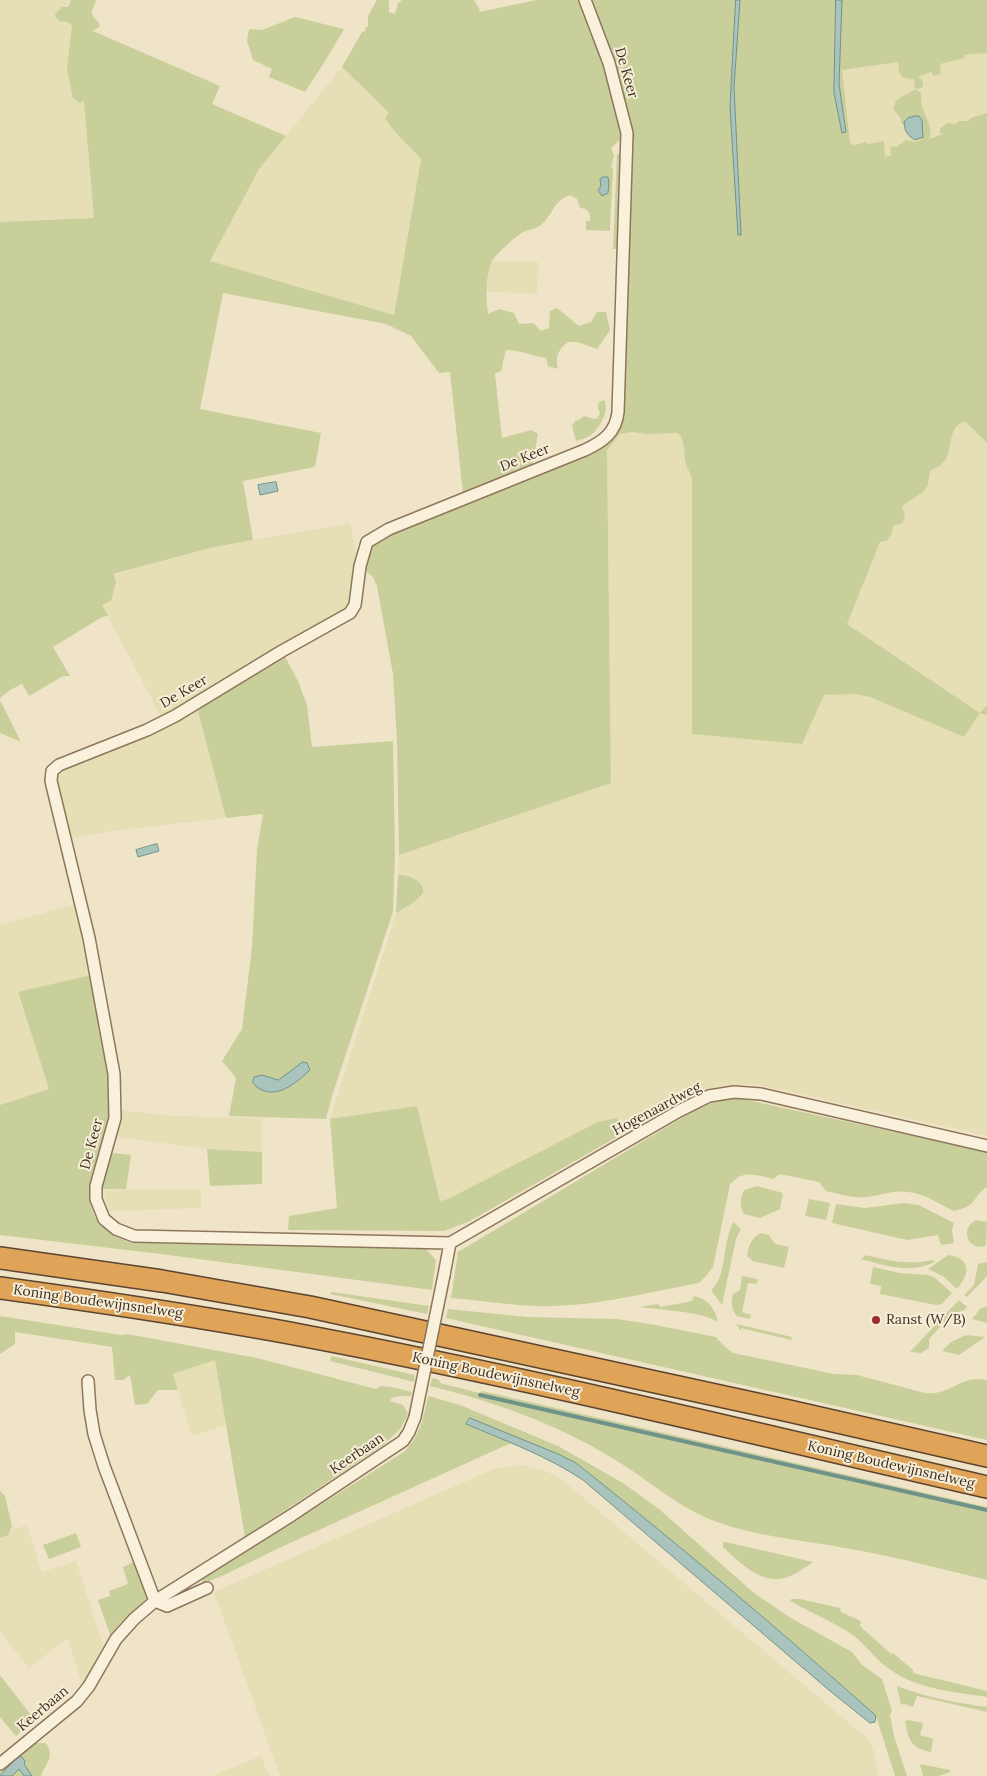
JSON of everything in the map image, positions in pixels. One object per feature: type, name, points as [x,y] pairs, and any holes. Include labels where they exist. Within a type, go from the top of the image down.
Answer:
[{"type":"highway","name":"Koning Boudewijnsnelweg","points":[[0,1258],[162,1281],[310,1307],[987,1456]]},
{"type":"highway","name":"Koning Boudewijnsnelweg","points":[[0,1288],[156,1310],[304,1336],[459,1367],[987,1488]]},
{"type":"street","name":"De Keer","points":[[450,1243],[134,1236],[116,1229],[104,1219],[96,1199],[96,1186],[115,1118],[114,1074],[89,938],[51,781],[52,771],[59,764],[147,730],[175,716],[282,651],[350,613],[355,605],[360,566],[367,542],[389,529],[585,450],[600,442],[613,430],[618,412],[627,133],[609,63],[585,0]]},
{"type":"street","name":"Hogenaardweg","points":[[450,1243],[709,1096],[734,1092],[761,1094],[987,1146]]},
{"type":"street","name":"Keerbaan","points":[[0,1764],[76,1702],[89,1686],[116,1639],[134,1619],[155,1601],[292,1515],[403,1441],[415,1417],[450,1243]]},
{"type":"street","points":[[88,1381],[93,1426],[104,1466],[155,1601],[167,1606],[207,1588]]},
{"type":"shaded area","points":[[0,0],[70,0],[61,14],[79,24],[94,218],[0,222]]},
{"type":"shaded area","points":[[987,53],[987,116],[885,157],[849,146],[840,70],[876,64]]},
{"type":"shaded area","points":[[342,67],[423,147],[394,315],[209,261],[259,169]]},
{"type":"shaded area","points":[[472,260],[538,262],[537,294],[475,291]]},
{"type":"shaded area","points":[[942,396],[987,437],[987,705],[980,713],[847,624],[889,519]]},
{"type":"shaded area","points":[[650,430],[685,431],[688,466],[692,479],[821,698],[824,695],[855,693],[870,697],[964,737],[980,713],[987,715],[987,1136],[759,1085],[732,1084],[706,1089],[690,1096],[624,1133],[617,1119],[448,1199],[440,1201],[417,1106],[330,1119],[396,913],[423,895],[422,885],[407,875],[398,875],[399,855],[611,783],[607,451],[620,434]]},
{"type":"shaded area","points":[[350,523],[356,550],[351,604],[343,611],[196,704],[226,818],[111,831],[71,839],[55,781],[56,774],[62,768],[164,722],[89,581],[210,548]]},
{"type":"shaded area","points":[[76,904],[91,975],[18,993],[49,1089],[0,1105],[0,925]]},
{"type":"shaded area","points":[[119,1110],[173,1116],[262,1118],[262,1152],[209,1149],[116,1137]]},
{"type":"shaded area","points":[[201,1189],[201,1208],[109,1211],[104,1190]]},
{"type":"shaded area","points":[[215,1360],[226,1425],[192,1436],[173,1374]]},
{"type":"shaded area","points":[[524,1465],[550,1473],[565,1482],[869,1740],[874,1752],[879,1776],[280,1776],[214,1592],[496,1468]]},
{"type":"shaded area","points":[[27,1525],[42,1572],[76,1561],[103,1645],[82,1686],[68,1638],[29,1668],[0,1632],[0,1534]]},
{"type":"shaded area","points":[[261,1756],[269,1776],[212,1776]]},
{"type":"green space","points":[[71,0],[96,0],[92,14],[100,26],[93,31],[220,86],[212,104],[286,136],[259,169],[210,261],[394,315],[421,159],[388,123],[385,118],[389,113],[342,67],[362,32],[366,31],[368,16],[377,0],[389,0],[389,12],[395,14],[398,3],[402,0],[474,0],[480,10],[479,12],[536,0],[987,0],[987,53],[965,55],[965,58],[940,64],[941,74],[934,76],[931,72],[918,77],[923,81],[923,86],[920,89],[914,88],[915,80],[902,77],[899,72],[898,62],[842,70],[850,143],[854,145],[884,141],[885,157],[891,155],[890,148],[893,146],[896,147],[906,140],[915,142],[921,139],[906,125],[902,124],[900,117],[893,109],[896,101],[915,89],[921,93],[922,106],[931,132],[929,139],[943,134],[940,133],[940,128],[948,123],[956,124],[958,121],[968,121],[971,118],[987,113],[987,443],[966,422],[957,426],[952,436],[946,459],[941,465],[930,471],[928,484],[924,491],[902,506],[905,515],[902,523],[893,526],[892,533],[887,541],[880,542],[847,624],[980,713],[964,737],[870,697],[855,694],[824,695],[802,744],[692,734],[692,479],[686,464],[681,436],[678,433],[646,434],[633,432],[620,434],[607,451],[611,783],[399,855],[397,741],[393,674],[377,586],[373,577],[363,569],[372,545],[378,539],[616,434],[622,138],[611,148],[614,156],[611,168],[613,167],[610,231],[586,230],[586,221],[590,221],[590,214],[586,209],[580,208],[577,199],[570,195],[556,205],[541,225],[522,232],[501,250],[492,261],[488,273],[488,314],[499,309],[514,313],[519,324],[533,323],[541,331],[549,328],[550,311],[557,308],[579,326],[591,322],[597,312],[606,312],[610,330],[597,349],[578,342],[568,342],[558,354],[558,369],[548,366],[546,358],[506,350],[502,370],[495,374],[502,438],[531,430],[538,434],[532,466],[463,494],[450,372],[439,373],[411,336],[386,324],[223,293],[200,409],[321,433],[315,467],[243,481],[253,540],[210,548],[113,574],[116,581],[111,601],[102,605],[108,616],[102,617],[53,647],[70,676],[63,676],[29,696],[22,684],[0,698],[0,222],[94,218],[84,101],[80,103],[73,98],[67,69],[72,26],[68,22],[60,21],[56,18],[55,14],[62,7],[68,7]]},
{"type":"green space","points":[[295,17],[344,29],[305,92],[269,77],[272,69],[253,60],[247,41],[249,29],[262,30]]},
{"type":"green space","points":[[617,154],[621,154],[619,249],[613,249]]},
{"type":"green space","points":[[604,400],[606,404],[605,414],[598,428],[589,436],[576,441],[572,426],[575,421],[584,416],[594,419],[598,418],[600,413],[598,408],[599,402]]},
{"type":"green space","points":[[282,651],[298,681],[307,705],[312,747],[393,741],[395,855],[393,912],[326,1119],[229,1116],[236,1078],[222,1061],[242,1029],[252,947],[257,849],[263,814],[226,818],[196,704]]},
{"type":"green space","points":[[0,700],[21,742],[0,733]]},
{"type":"green space","points":[[987,705],[987,715],[980,713]]},
{"type":"green space","points":[[398,875],[417,881],[423,890],[422,895],[418,899],[396,913]]},
{"type":"green space","points":[[91,975],[110,1080],[110,1123],[90,1195],[93,1212],[108,1231],[131,1243],[425,1248],[436,1260],[432,1290],[0,1235],[0,1105],[49,1089],[18,992]]},
{"type":"green space","points":[[738,1098],[987,1152],[987,1187],[967,1207],[954,1211],[913,1193],[897,1192],[868,1197],[852,1197],[826,1191],[819,1182],[780,1174],[773,1179],[750,1174],[744,1175],[730,1185],[713,1267],[699,1283],[576,1305],[524,1305],[451,1298],[458,1252],[695,1110],[717,1101]]},
{"type":"green space","points":[[417,1106],[440,1201],[448,1199],[598,1122],[617,1118],[624,1133],[470,1221],[444,1231],[288,1230],[289,1216],[337,1208],[330,1119]]},
{"type":"green space","points":[[207,1149],[262,1152],[262,1184],[210,1186]]},
{"type":"green space","points":[[110,1154],[131,1155],[126,1189],[101,1189]]},
{"type":"green space","points":[[757,1186],[783,1193],[780,1209],[760,1218],[744,1214],[741,1202],[744,1190]]},
{"type":"green space","points":[[809,1199],[830,1203],[826,1220],[805,1216]]},
{"type":"green space","points":[[904,1203],[919,1205],[954,1223],[952,1230],[954,1243],[941,1245],[938,1235],[907,1240],[832,1223],[836,1204],[865,1208]]},
{"type":"green space","points":[[976,1220],[987,1222],[986,1246],[974,1245],[968,1238],[968,1229]]},
{"type":"green space","points":[[733,1222],[741,1229],[736,1239],[722,1305],[711,1290],[721,1274],[727,1239]]},
{"type":"green space","points":[[761,1233],[769,1235],[775,1244],[789,1247],[784,1268],[753,1261],[747,1256],[751,1242]]},
{"type":"green space","points":[[866,1255],[899,1262],[933,1260],[935,1262],[916,1268],[898,1268],[861,1259]]},
{"type":"green space","points":[[948,1255],[961,1259],[965,1263],[966,1272],[957,1289],[944,1277],[928,1269]]},
{"type":"green space","points":[[987,1262],[987,1276],[967,1297],[964,1295],[974,1285],[978,1264]]},
{"type":"green space","points":[[873,1267],[900,1273],[934,1277],[952,1293],[942,1304],[936,1305],[880,1294],[881,1286],[870,1284]]},
{"type":"green space","points":[[742,1276],[758,1279],[757,1284],[748,1283],[742,1312],[751,1315],[750,1319],[737,1316],[732,1306],[733,1294],[740,1290]]},
{"type":"green space","points":[[332,1292],[429,1306],[427,1314],[330,1294]]},
{"type":"green space","points":[[694,1296],[703,1299],[710,1305],[715,1312],[718,1322],[691,1313],[639,1307],[658,1304],[661,1307],[692,1301]]},
{"type":"green space","points":[[959,1300],[967,1307],[963,1311],[953,1313],[929,1339],[929,1348],[921,1353],[910,1352]]},
{"type":"green space","points":[[987,1306],[987,1323],[972,1319],[980,1309]]},
{"type":"green space","points":[[448,1309],[528,1317],[617,1319],[650,1324],[716,1337],[733,1353],[834,1374],[857,1375],[925,1393],[942,1391],[970,1380],[987,1380],[987,1440],[446,1318]]},
{"type":"green space","points":[[0,1316],[121,1335],[127,1334],[257,1358],[376,1389],[380,1386],[412,1392],[411,1396],[400,1396],[392,1398],[390,1401],[403,1405],[408,1414],[401,1428],[383,1445],[245,1537],[215,1360],[173,1374],[178,1390],[158,1390],[147,1404],[135,1405],[130,1375],[123,1380],[115,1380],[112,1347],[15,1332],[15,1344],[0,1354]]},
{"type":"green space","points":[[736,1324],[792,1337],[791,1340],[741,1328],[741,1331]]},
{"type":"green space","points":[[966,1335],[985,1337],[959,1355],[942,1351],[951,1342]]},
{"type":"green space","points":[[331,1356],[415,1375],[414,1382],[330,1361]]},
{"type":"green space","points":[[432,1378],[439,1380],[440,1383],[479,1393],[482,1391],[987,1507],[987,1580],[851,1549],[760,1534],[707,1518],[682,1505],[624,1465],[569,1434],[501,1407],[430,1386]]},
{"type":"green space","points":[[428,1396],[460,1405],[558,1446],[623,1483],[659,1509],[754,1593],[791,1618],[852,1652],[862,1665],[882,1679],[892,1711],[890,1715],[894,1736],[907,1776],[895,1776],[876,1716],[675,1543],[576,1463],[470,1419],[466,1424],[511,1443],[277,1549],[222,1576],[204,1583],[201,1580],[404,1452],[418,1433]]},
{"type":"green space","points":[[0,1491],[5,1496],[12,1526],[8,1535],[0,1538]]},
{"type":"green space","points":[[76,1533],[81,1547],[49,1559],[43,1545]]},
{"type":"green space","points":[[723,1542],[813,1562],[790,1576],[771,1579],[753,1572],[737,1560],[723,1547]]},
{"type":"green space","points":[[134,1562],[146,1593],[146,1599],[110,1635],[98,1600],[110,1596],[109,1591],[128,1584],[123,1567]]},
{"type":"green space","points":[[791,1599],[800,1599],[840,1608],[841,1612],[861,1621],[860,1626],[891,1654],[893,1653],[913,1670],[913,1673],[987,1691],[987,1697],[948,1691],[910,1681],[883,1664],[854,1636],[790,1601]]},
{"type":"green space","points":[[0,1675],[34,1719],[16,1736],[0,1717]]},
{"type":"green space","points":[[897,1686],[941,1699],[987,1707],[987,1712],[917,1696],[913,1707],[901,1705]]},
{"type":"green space","points":[[905,1721],[923,1723],[920,1735],[933,1739],[931,1752],[919,1749],[912,1742]]},
{"type":"green space","points":[[35,1743],[46,1743],[50,1753],[49,1760],[41,1776],[0,1776],[0,1772]]},
{"type":"green space","points":[[920,1764],[950,1770],[950,1772],[939,1776],[923,1776]]},
{"type":"water","points":[[736,0],[740,0],[734,87],[741,235],[738,235],[730,107]]},
{"type":"water","points":[[836,0],[842,0],[839,84],[846,132],[842,133],[834,93]]},
{"type":"water","points":[[919,116],[922,120],[923,137],[915,140],[907,133],[904,122],[908,118]]},
{"type":"water","points":[[608,177],[609,183],[608,193],[602,196],[598,190],[601,186],[600,179]]},
{"type":"water","points":[[276,482],[278,491],[260,495],[258,485]]},
{"type":"water","points":[[157,844],[159,851],[138,857],[136,850]]},
{"type":"water","points":[[303,1062],[307,1063],[310,1070],[285,1089],[271,1092],[264,1091],[253,1083],[254,1077],[262,1075],[278,1080]]},
{"type":"water","points":[[470,1418],[576,1463],[800,1649],[873,1713],[876,1716],[875,1722],[870,1723],[830,1691],[583,1480],[541,1456],[466,1424]]},
{"type":"water","points":[[20,1755],[32,1776],[24,1776],[19,1769],[12,1776],[0,1776]]},
{"type":"waterway","points":[[480,1395],[987,1510]]},
{"type":"place","name":"Ranst (W/B)","points":[[876,1320]]}]
